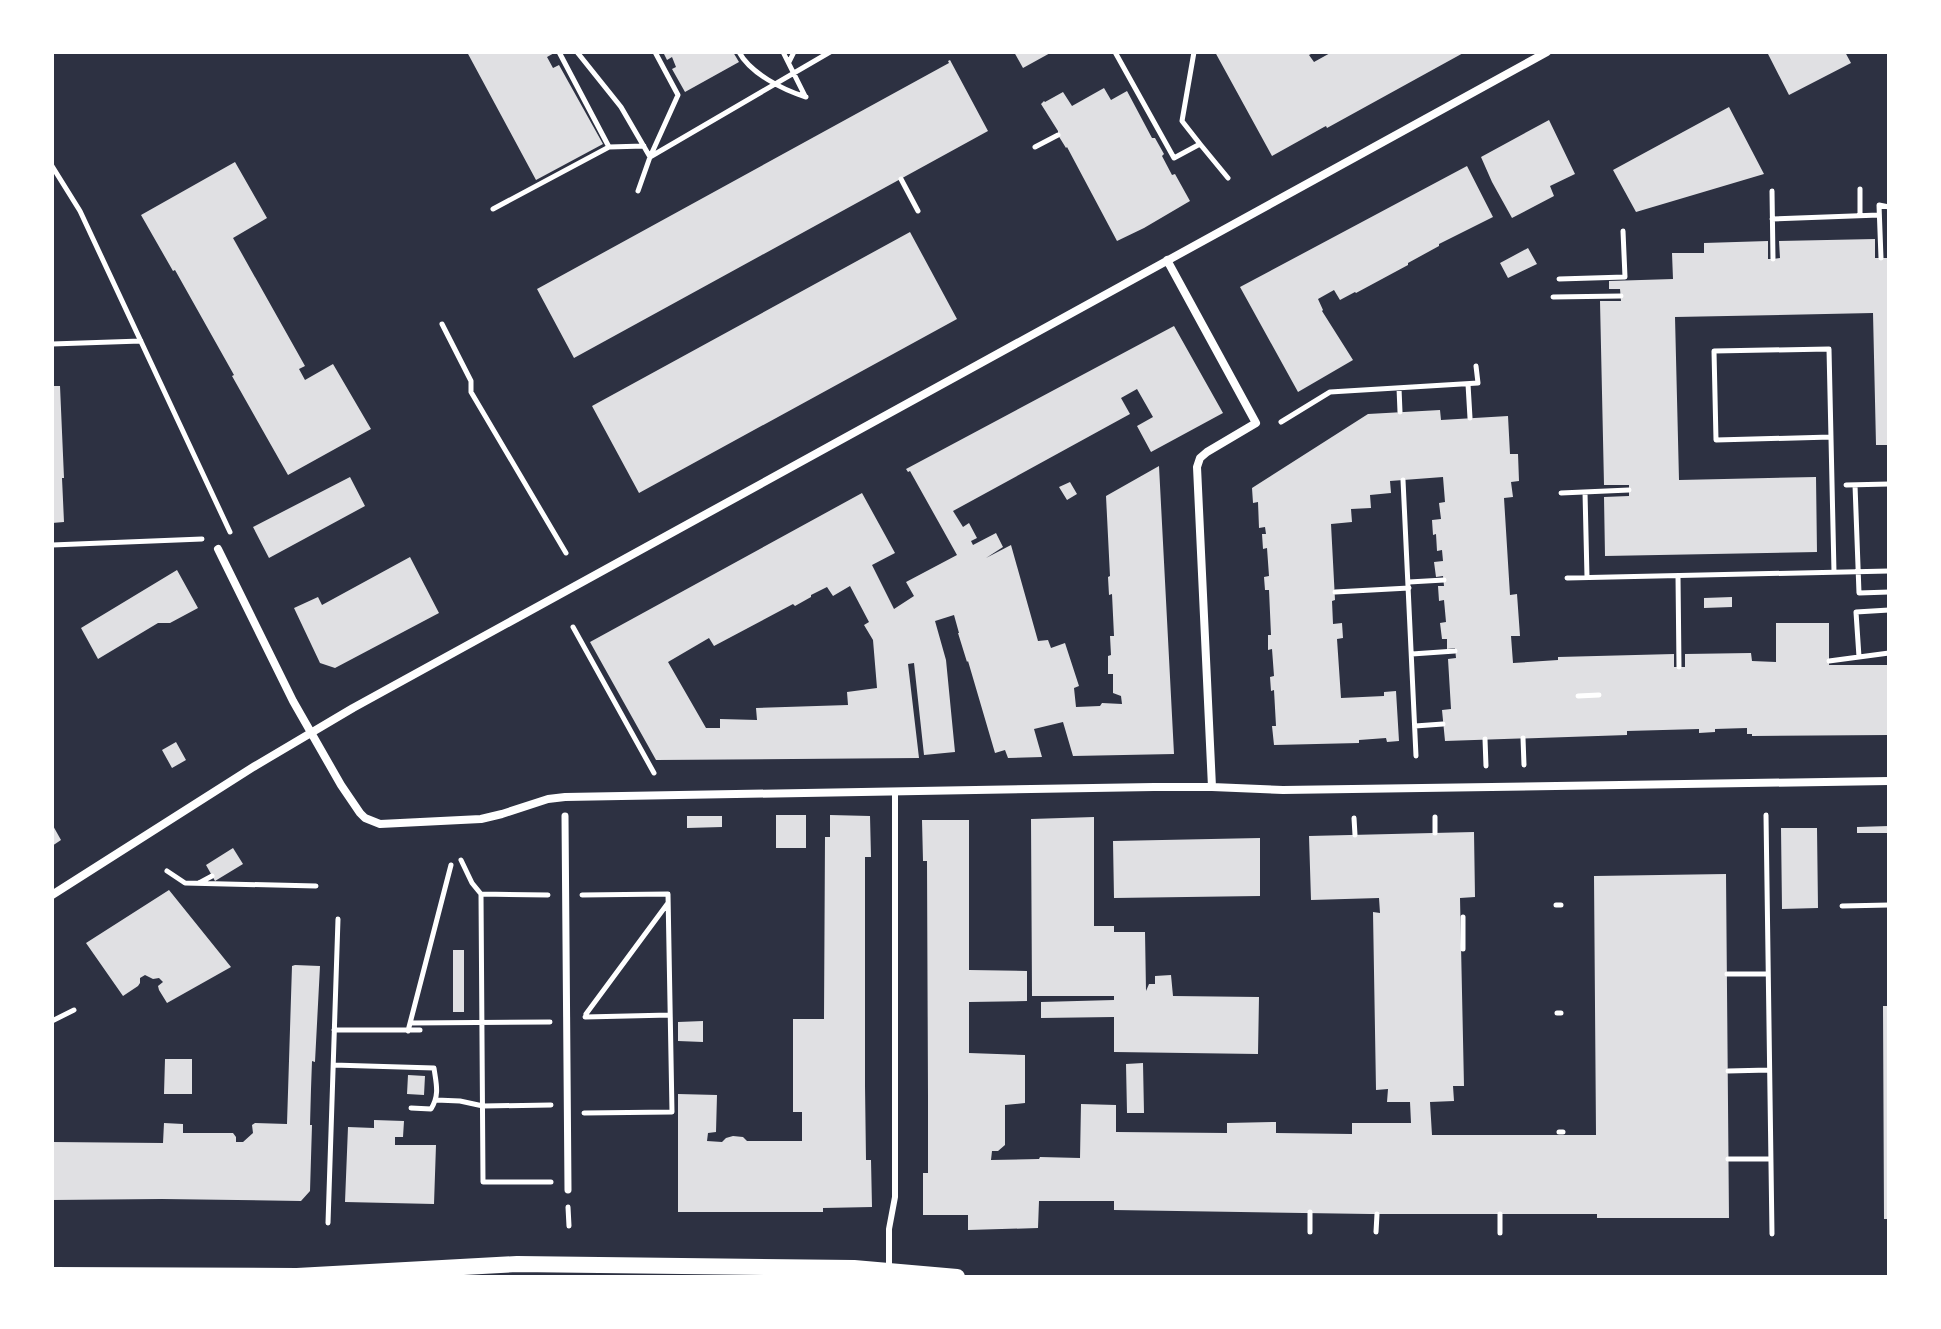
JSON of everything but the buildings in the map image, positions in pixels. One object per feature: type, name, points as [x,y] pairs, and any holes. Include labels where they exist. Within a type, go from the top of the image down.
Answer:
[{"type":"main road","points":[[52,1275],[297,1276],[517,1264],[854,1268],[957,1277]]},
{"type":"street","points":[[52,895],[311,732],[1547,52]]},
{"type":"street","points":[[1167,260],[1256,423],[1207,452],[1200,458],[1197,467],[1212,787]]},
{"type":"street","points":[[218,549],[293,701],[341,785],[360,813],[380,824],[481,819],[554,797],[894,790],[1212,787],[1283,790],[1889,781]]},
{"type":"street","points":[[565,816],[568,1186]]},
{"type":"lane","points":[[889,1271],[889,1229],[895,1197],[894,790]]},
{"type":"path","points":[[559,52],[609,147]]},
{"type":"path","points":[[577,52],[621,107],[650,157]]},
{"type":"path","points":[[638,191],[678,95],[655,52]]},
{"type":"path","points":[[739,52],[744,61],[783,90],[806,97],[783,52]]},
{"type":"path","points":[[788,63],[794,52]]},
{"type":"path","points":[[650,157],[830,52]]},
{"type":"path","points":[[1115,52],[1174,158],[1200,144]]},
{"type":"path","points":[[1194,52],[1182,121],[1233,188]]},
{"type":"path","points":[[1035,147],[1058,135]]},
{"type":"path","points":[[493,209],[609,147],[644,146]]},
{"type":"path","points":[[52,166],[80,211],[234,542],[218,549]]},
{"type":"path","points":[[901,179],[918,211]]},
{"type":"path","points":[[1860,189],[1860,215]]},
{"type":"path","points":[[1772,191],[1773,259]]},
{"type":"path","points":[[1881,258],[1879,205],[1889,207]]},
{"type":"path","points":[[1772,219],[1879,215]]},
{"type":"path","points":[[1559,279],[1625,277],[1623,231]]},
{"type":"path","points":[[1553,297],[1621,296]]},
{"type":"path","points":[[442,324],[471,381],[471,392],[566,553]]},
{"type":"path","points":[[52,344],[141,341]]},
{"type":"path","points":[[1831,437],[1716,440],[1714,351],[1829,349],[1831,437],[1834,572]]},
{"type":"path","points":[[1281,422],[1330,392],[1478,383],[1476,366]]},
{"type":"path","points":[[1468,384],[1470,418]]},
{"type":"path","points":[[1399,388],[1400,412]]},
{"type":"path","points":[[1403,480],[1416,756]]},
{"type":"path","points":[[1846,485],[1889,484]]},
{"type":"path","points":[[1855,485],[1859,593],[1889,592]]},
{"type":"path","points":[[1561,493],[1629,490]]},
{"type":"path","points":[[1585,492],[1587,577]]},
{"type":"path","points":[[52,545],[210,538]]},
{"type":"path","points":[[1567,578],[1889,571]]},
{"type":"path","points":[[1678,576],[1679,667]]},
{"type":"path","points":[[1335,592],[1444,580]]},
{"type":"path","points":[[1859,657],[1856,612],[1889,610]]},
{"type":"path","points":[[573,627],[654,773]]},
{"type":"path","points":[[1412,654],[1455,651]]},
{"type":"path","points":[[1829,661],[1889,653]]},
{"type":"path","points":[[1578,696],[1599,695]]},
{"type":"path","points":[[1415,726],[1443,724]]},
{"type":"path","points":[[1523,738],[1524,765]]},
{"type":"path","points":[[1485,739],[1486,766]]},
{"type":"path","points":[[1766,815],[1772,1234]]},
{"type":"path","points":[[1435,817],[1435,833]]},
{"type":"path","points":[[1354,818],[1355,835]]},
{"type":"path","points":[[461,860],[481,894],[483,1182],[568,1186]]},
{"type":"path","points":[[408,1031],[451,865]]},
{"type":"path","points":[[167,871],[185,883],[316,886]]},
{"type":"path","points":[[199,883],[212,876]]},
{"type":"path","points":[[436,1100],[483,1106],[672,1112],[668,894],[481,894]]},
{"type":"path","points":[[668,902],[584,1017],[670,1015]]},
{"type":"path","points":[[1842,906],[1889,905]]},
{"type":"path","points":[[1463,917],[1463,949]]},
{"type":"path","points":[[328,1223],[338,919]]},
{"type":"path","points":[[1727,974],[1768,974]]},
{"type":"path","points":[[52,1021],[74,1010]]},
{"type":"path","points":[[410,1023],[567,1022]]},
{"type":"path","points":[[334,1030],[420,1030]]},
{"type":"path","points":[[333,1065],[434,1068],[437,1094],[431,1109],[411,1108]]},
{"type":"path","points":[[1728,1071],[1769,1070]]},
{"type":"path","points":[[1728,1159],[1771,1159]]},
{"type":"path","points":[[1310,1212],[1310,1232]]},
{"type":"path","points":[[1376,1232],[1377,1214]]},
{"type":"path","points":[[1500,1214],[1500,1233]]}]
